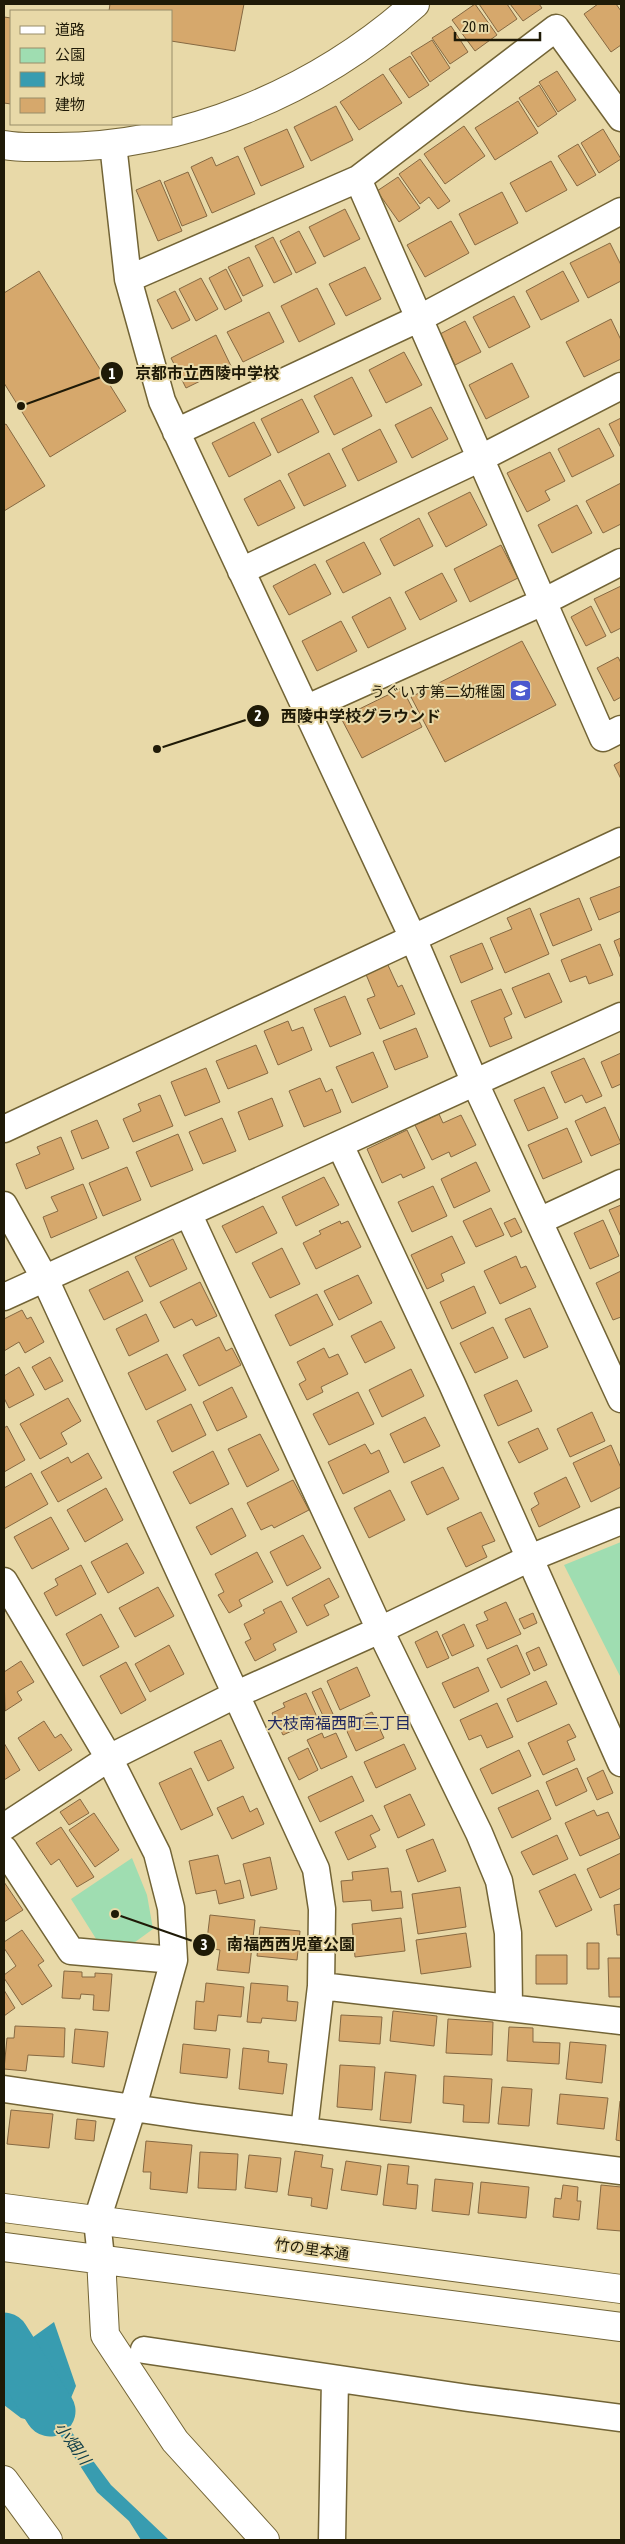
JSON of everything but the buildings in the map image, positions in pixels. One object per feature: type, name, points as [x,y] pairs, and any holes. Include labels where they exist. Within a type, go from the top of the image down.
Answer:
[{"type":"street","points":[[4,145],[65,147],[112,144],[191,130],[296,87],[386,30],[415,4]]},
{"type":"street","points":[[128,279],[358,179],[556,28],[621,118]]},
{"type":"street","points":[[112,144],[128,279],[162,401],[413,938],[475,1083],[539,1221],[612,1354],[621,1399]]},
{"type":"street","points":[[358,179],[603,738],[621,729]]},
{"type":"street","points":[[176,432],[420,318],[621,211]]},
{"type":"street","points":[[241,571],[481,458],[621,386]]},
{"type":"street","points":[[306,709],[543,602],[621,562]]},
{"type":"street","points":[[4,1129],[621,841]]},
{"type":"street","points":[[4,1297],[189,1215],[621,1016]]},
{"type":"street","points":[[340,1145],[452,1384],[621,1763]]},
{"type":"street","points":[[539,1221],[621,1183]]},
{"type":"street","points":[[4,1205],[45,1279],[237,1694],[316,1870],[322,1909],[321,1986],[304,2131]]},
{"type":"street","points":[[189,1215],[380,1630],[479,1833],[499,1881],[508,1933],[508,2007]]},
{"type":"street","points":[[4,1826],[109,1758],[237,1694],[380,1630],[530,1558],[621,1521]]},
{"type":"street","points":[[4,1581],[109,1758],[157,1852],[171,1908],[174,1960],[133,2107],[97,2220],[105,2336],[175,2441],[265,2540]]},
{"type":"street","points":[[4,1849],[71,1951],[174,1960]]},
{"type":"street","points":[[321,1986],[621,2021]]},
{"type":"street","points":[[4,2089],[304,2131],[621,2171]]},
{"type":"street","name":"竹の里本通","points":[[4,2208],[621,2289]]},
{"type":"street","points":[[4,2247],[101,2258],[621,2327]]},
{"type":"street","points":[[144,2350],[335,2379],[621,2418]]},
{"type":"street","points":[[332,2540],[335,2379]]},
{"type":"street","points":[[4,2480],[48,2540]]},
{"type":"green space","points":[[621,1542],[621,1678],[564,1565]]},
{"type":"green space","points":[[132,1858],[147,1895],[153,1929],[131,1945],[98,1942],[71,1899]]},
{"type":"water","points":[[54,2322],[76,2386],[62,2419],[111,2485],[169,2540],[141,2540],[129,2521],[97,2492],[55,2427],[21,2418],[4,2405],[4,2358]]},
{"type":"waterway","name":"小畑川","points":[[4,2338],[50,2411]]},
{"type":"place","name":"京都市立西陵中学校","points":[[21,406]]},
{"type":"place","name":"うぐいす第二幼稚園","points":[[521,691]]},
{"type":"place","name":"西陵中学校グラウンド","points":[[157,749]]},
{"type":"place","name":"南福西西児童公園","points":[[115,1914]]},
{"type":"district","name":"大枝南福西町三丁目","points":[[339,1723]]}]
